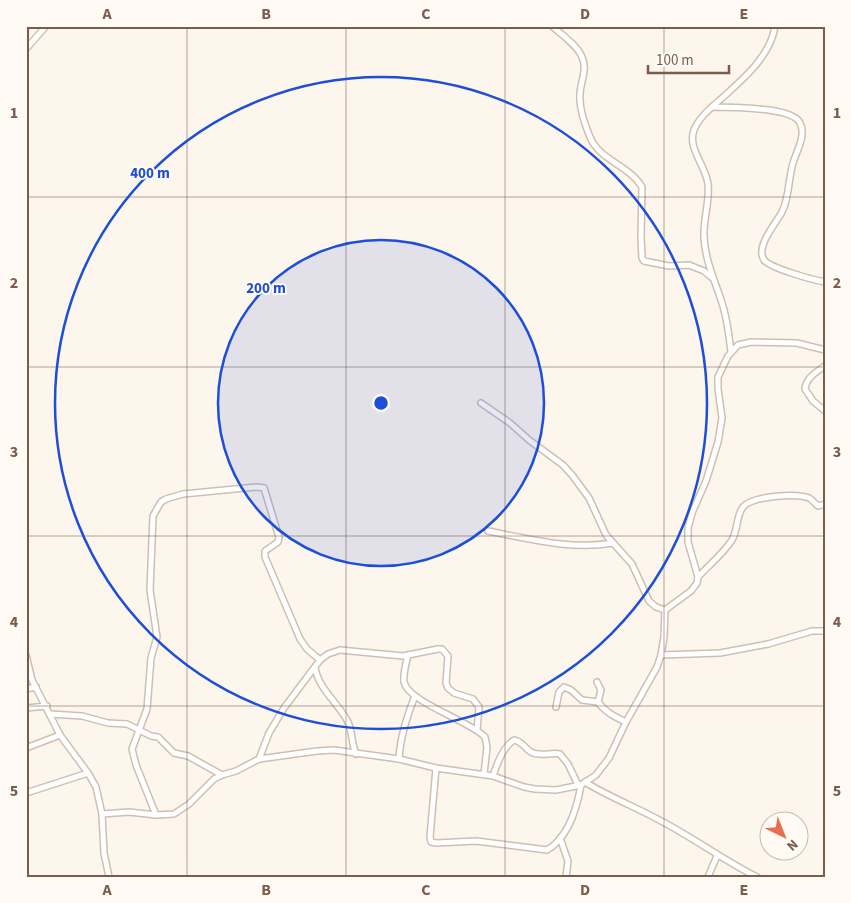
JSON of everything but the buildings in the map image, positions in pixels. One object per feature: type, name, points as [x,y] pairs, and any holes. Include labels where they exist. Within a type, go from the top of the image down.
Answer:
[{"type":"street","points":[[26,49],[46,26]]},
{"type":"street","points":[[552,26],[576,49],[582,58],[584,70],[579,98],[589,135],[594,145],[642,187],[641,237],[644,261],[669,266],[689,265],[704,271],[714,279]]},
{"type":"street","points":[[731,352],[728,324],[709,267],[704,237],[709,186],[692,140],[695,128],[712,107],[757,65],[775,26]]},
{"type":"street","points":[[712,107],[776,112],[792,116],[798,120],[801,125],[802,136],[789,175],[785,205],[765,241],[762,252],[764,260],[776,267],[825,282]]},
{"type":"street","points":[[665,610],[691,591],[697,583],[698,577],[688,542],[688,528],[692,513],[706,481],[718,442],[722,418],[718,377],[731,352],[738,345],[751,342],[797,343],[825,350]]},
{"type":"street","points":[[825,366],[811,376],[805,390],[813,401],[825,411]]},
{"type":"street","points":[[481,403],[563,465],[589,498],[612,544],[632,564],[652,605],[665,610]]},
{"type":"street","points":[[156,815],[132,755],[134,744],[148,709],[151,658],[157,637],[150,590],[153,516],[157,507],[166,499],[183,494],[257,487],[264,488],[279,537],[278,542],[265,551],[265,557],[300,639],[320,660]]},
{"type":"street","points":[[698,577],[732,539],[740,513],[749,502],[758,498],[801,497],[812,500],[818,506],[825,504]]},
{"type":"street","points":[[488,531],[528,539],[582,546],[612,544]]},
{"type":"street","points":[[102,814],[129,812],[156,815],[174,814],[189,804],[214,779],[236,771],[259,759],[334,750],[399,759],[436,768],[484,774],[524,787],[556,790],[581,784],[596,775],[610,758],[626,722],[657,667],[664,637],[665,610]]},
{"type":"street","points":[[661,655],[720,652],[768,644],[812,631],[823,631]]},
{"type":"street","points":[[259,759],[269,733],[284,708],[320,660],[334,651],[340,650],[367,654],[408,655],[438,649],[446,652],[449,660],[446,683],[448,688],[454,693],[473,699],[476,703],[479,710],[477,730]]},
{"type":"street","points":[[26,655],[36,687],[60,735],[88,773],[98,794],[102,814],[104,853],[109,877]]},
{"type":"street","points":[[408,655],[404,683],[407,690],[477,730],[487,741],[484,774]]},
{"type":"street","points":[[315,668],[319,682],[341,710],[350,726],[352,745],[356,754]]},
{"type":"street","points":[[597,682],[601,690],[598,702]]},
{"type":"street","points":[[26,689],[36,687]]},
{"type":"street","points":[[556,707],[559,692],[564,687],[571,690],[582,700],[598,702],[607,712],[626,722]]},
{"type":"street","points":[[399,759],[406,720],[415,696]]},
{"type":"street","points":[[26,708],[47,706]]},
{"type":"street","points":[[50,714],[82,716],[108,723],[127,724],[151,736],[158,737],[174,753],[188,756],[222,775]]},
{"type":"street","points":[[26,748],[60,735]]},
{"type":"street","points":[[493,776],[506,748],[514,740],[519,740],[531,752],[560,754],[581,784],[600,791],[660,820],[717,856],[757,877]]},
{"type":"street","points":[[436,768],[430,837],[431,842],[436,843],[476,841],[547,850],[560,838],[572,816],[578,801],[581,784]]},
{"type":"street","points":[[26,793],[88,773]]},
{"type":"street","points":[[560,838],[568,861],[566,877]]},
{"type":"street","points":[[708,877],[717,856]]}]
